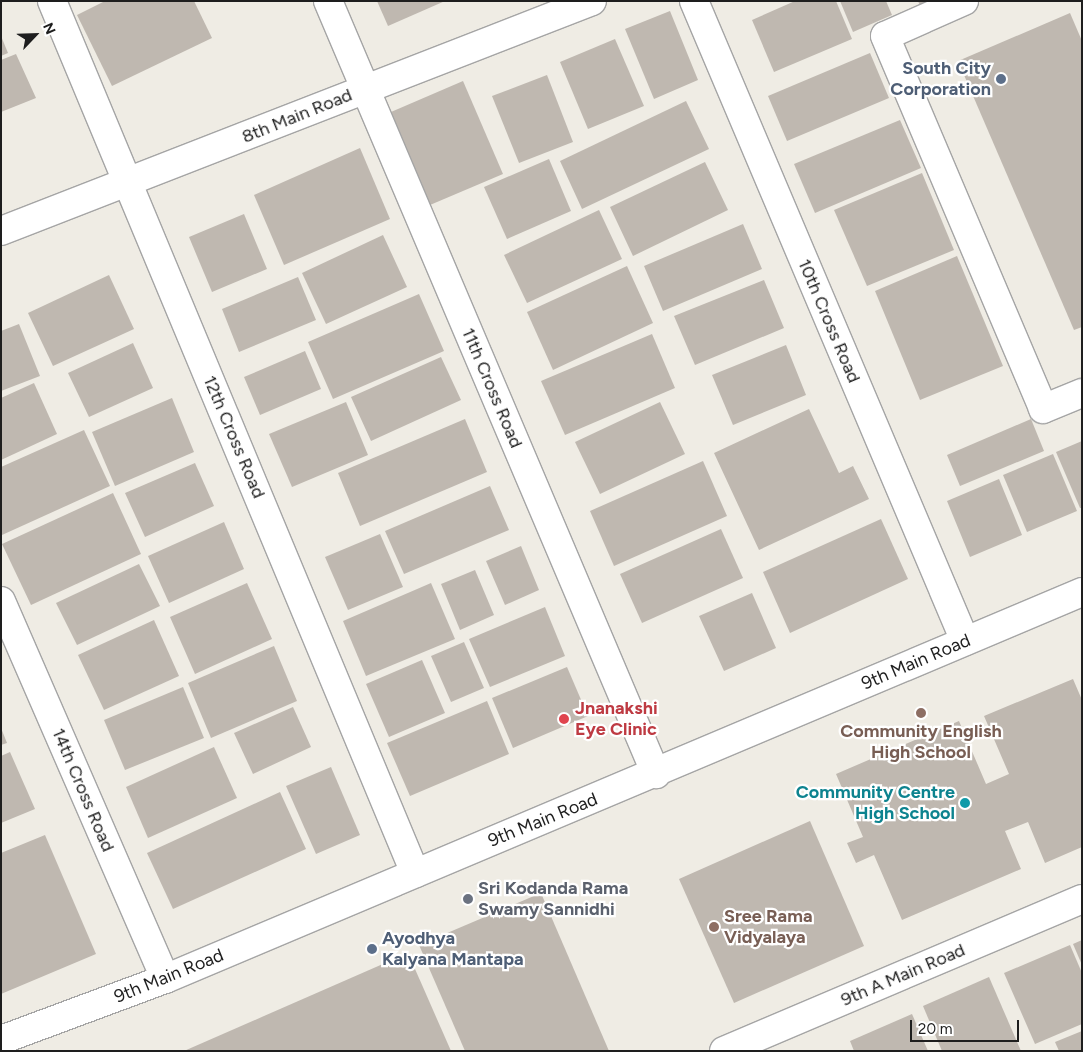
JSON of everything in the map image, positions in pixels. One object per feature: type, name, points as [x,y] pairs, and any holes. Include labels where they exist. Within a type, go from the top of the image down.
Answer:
[{"type":"street","name":"12th Cross Road","points":[[52,1],[415,873]]},
{"type":"street","name":"11th Cross Road","points":[[328,1],[656,774]]},
{"type":"street","name":"8th Main Road","points":[[1,231],[129,183],[592,1]]},
{"type":"street","name":"10th Cross Road","points":[[694,1],[965,641]]},
{"type":"street","points":[[964,1],[885,36],[1043,409],[1082,394]]},
{"type":"street","name":"9th Main Road","points":[[1,1040],[165,979],[656,774],[965,641],[1081,595]]},
{"type":"street","name":"14th Cross Road","points":[[1,601],[165,979]]},
{"type":"street","name":"9th A Main Road","points":[[724,1051],[1082,899]]},
{"type":"building","points":[[105,1],[194,1],[212,38],[112,86],[77,15]]},
{"type":"building","points":[[377,1],[445,1],[388,26]]},
{"type":"building","points":[[795,1],[836,1],[852,39],[774,72],[752,20]]},
{"type":"building","points":[[840,1],[886,1],[892,15],[853,32]]},
{"type":"building","points":[[918,1],[936,1],[921,8]]},
{"type":"building","points":[[670,11],[698,80],[654,99],[625,29]]},
{"type":"building","points":[[1070,13],[1082,41],[1082,327],[1074,330],[958,61]]},
{"type":"building","points":[[1,36],[8,53],[1,56]]},
{"type":"building","points":[[615,39],[644,106],[588,129],[560,62]]},
{"type":"building","points":[[870,53],[889,98],[787,141],[768,96]]},
{"type":"building","points":[[16,54],[36,98],[1,112],[1,60]]},
{"type":"building","points":[[547,75],[573,142],[519,163],[492,96]]},
{"type":"building","points":[[463,81],[503,174],[430,205],[391,112]]},
{"type":"building","points":[[686,101],[709,149],[582,209],[560,161]]},
{"type":"building","points":[[900,120],[921,168],[815,213],[794,164]]},
{"type":"building","points":[[360,148],[390,219],[284,265],[254,195]]},
{"type":"building","points":[[549,159],[571,211],[507,239],[484,187]]},
{"type":"building","points":[[705,162],[728,210],[633,256],[610,207]]},
{"type":"building","points":[[922,173],[954,250],[867,286],[834,210]]},
{"type":"building","points":[[599,210],[622,259],[527,303],[504,255]]},
{"type":"building","points":[[244,214],[267,269],[212,292],[189,237]]},
{"type":"building","points":[[743,224],[762,269],[663,311],[644,266]]},
{"type":"building","points":[[383,235],[407,287],[326,324],[302,273]]},
{"type":"building","points":[[957,256],[1003,366],[920,400],[875,291]]},
{"type":"building","points":[[627,266],[653,323],[553,370],[527,312]]},
{"type":"building","points":[[109,275],[134,329],[53,366],[28,313]]},
{"type":"building","points":[[298,277],[316,320],[239,352],[222,309]]},
{"type":"building","points":[[764,280],[784,328],[695,365],[674,316]]},
{"type":"building","points":[[419,294],[444,351],[333,399],[308,342]]},
{"type":"building","points":[[19,324],[40,376],[1,391],[1,331]]},
{"type":"building","points":[[652,334],[675,388],[565,435],[541,381]]},
{"type":"building","points":[[133,343],[153,388],[89,417],[68,373]]},
{"type":"building","points":[[786,345],[806,395],[733,425],[712,375]]},
{"type":"building","points":[[305,351],[321,389],[260,415],[244,377]]},
{"type":"building","points":[[441,357],[461,400],[371,441],[351,397]]},
{"type":"building","points":[[34,383],[57,434],[1,460],[1,398]]},
{"type":"building","points":[[172,398],[194,452],[115,486],[92,432]]},
{"type":"building","points":[[346,402],[368,455],[292,487],[269,434]]},
{"type":"building","points":[[660,402],[685,454],[600,494],[575,442]]},
{"type":"building","points":[[809,409],[839,473],[853,466],[869,499],[759,550],[714,453]]},
{"type":"building","points":[[465,419],[487,472],[360,526],[338,473]]},
{"type":"building","points":[[1031,419],[1044,451],[960,486],[947,455]]},
{"type":"building","points":[[84,430],[110,486],[2,535],[1,467]]},
{"type":"building","points":[[1082,441],[1082,508],[1080,508],[1056,452]]},
{"type":"building","points":[[1053,454],[1077,511],[1027,532],[1003,475]]},
{"type":"building","points":[[703,461],[727,516],[614,566],[590,511]]},
{"type":"building","points":[[195,463],[214,506],[145,537],[125,493]]},
{"type":"building","points":[[999,479],[1022,535],[970,557],[947,501]]},
{"type":"building","points":[[490,486],[509,530],[404,574],[385,531]]},
{"type":"building","points":[[113,493],[141,554],[31,605],[2,544]]},
{"type":"building","points":[[881,519],[908,579],[790,633],[763,572]]},
{"type":"building","points":[[224,522],[244,569],[169,603],[148,556]]},
{"type":"building","points":[[721,529],[743,578],[642,623],[620,574]]},
{"type":"building","points":[[380,534],[403,587],[348,610],[325,557]]},
{"type":"building","points":[[521,546],[539,590],[505,605],[486,561]]},
{"type":"building","points":[[139,564],[160,606],[77,645],[56,603]]},
{"type":"building","points":[[475,570],[494,615],[460,630],[441,584]]},
{"type":"building","points":[[247,583],[272,639],[195,674],[170,617]]},
{"type":"building","points":[[431,583],[455,639],[366,676],[343,621]]},
{"type":"building","points":[[752,593],[776,648],[724,671],[699,616]]},
{"type":"building","points":[[545,607],[565,656],[490,687],[469,639]]},
{"type":"building","points":[[154,620],[179,676],[104,710],[78,655]]},
{"type":"building","points":[[464,642],[484,688],[451,702],[431,656]]},
{"type":"building","points":[[274,646],[297,701],[211,738],[188,683]]},
{"type":"building","points":[[422,660],[445,713],[389,737],[366,684]]},
{"type":"building","points":[[567,667],[588,716],[513,748],[492,698]]},
{"type":"building","name":"Community Centre High School","points":[[1073,679],[1082,700],[1082,847],[1045,863],[1028,822],[1005,831],[1021,869],[902,920],[874,855],[856,863],[847,843],[863,837],[836,774],[959,721],[986,784],[1009,774],[984,716]]},
{"type":"building","points":[[183,687],[204,738],[125,770],[104,720]]},
{"type":"building","points":[[487,701],[509,754],[410,796],[387,743]]},
{"type":"building","points":[[293,707],[311,747],[253,774],[234,733]]},
{"type":"building","points":[[1,728],[7,743],[1,745]]},
{"type":"building","points":[[214,747],[237,798],[148,838],[126,787]]},
{"type":"building","points":[[10,752],[35,809],[1,823],[1,756]]},
{"type":"building","points":[[331,767],[360,835],[316,854],[286,786]]},
{"type":"building","points":[[280,792],[306,849],[173,909],[147,853]]},
{"type":"building","name":"Sree Rama Vidyalaya","points":[[810,821],[864,946],[734,1003],[679,879]]},
{"type":"building","points":[[45,835],[96,954],[1,994],[1,853]]},
{"type":"building","points":[[541,893],[609,1051],[465,1051],[419,945]]},
{"type":"building","points":[[1082,940],[1082,965],[1073,944]]},
{"type":"building","points":[[1070,945],[1082,973],[1082,1024],[1035,1044],[1004,973]]},
{"type":"building","points":[[408,953],[451,1051],[184,1051]]},
{"type":"building","points":[[989,977],[1021,1051],[942,1051],[923,1006]]},
{"type":"building","points":[[912,1014],[928,1051],[854,1051],[850,1041]]},
{"type":"building","points":[[1082,1031],[1082,1051],[1059,1051],[1055,1042]]},
{"type":"place","name":"South City Corporation","points":[[1001,79]]},
{"type":"place","name":"Community English High School","points":[[921,713]]},
{"type":"place","name":"Jnanakshi Eye Clinic","points":[[564,719]]},
{"type":"place","name":"Community Centre High School","points":[[965,803]]},
{"type":"place","name":"Sri Kodanda Rama Swamy Sannidhi","points":[[468,899]]},
{"type":"place","name":"Sree Rama Vidyalaya","points":[[714,927]]},
{"type":"place","name":"Ayodhya Kalyana Mantapa","points":[[372,949]]}]
